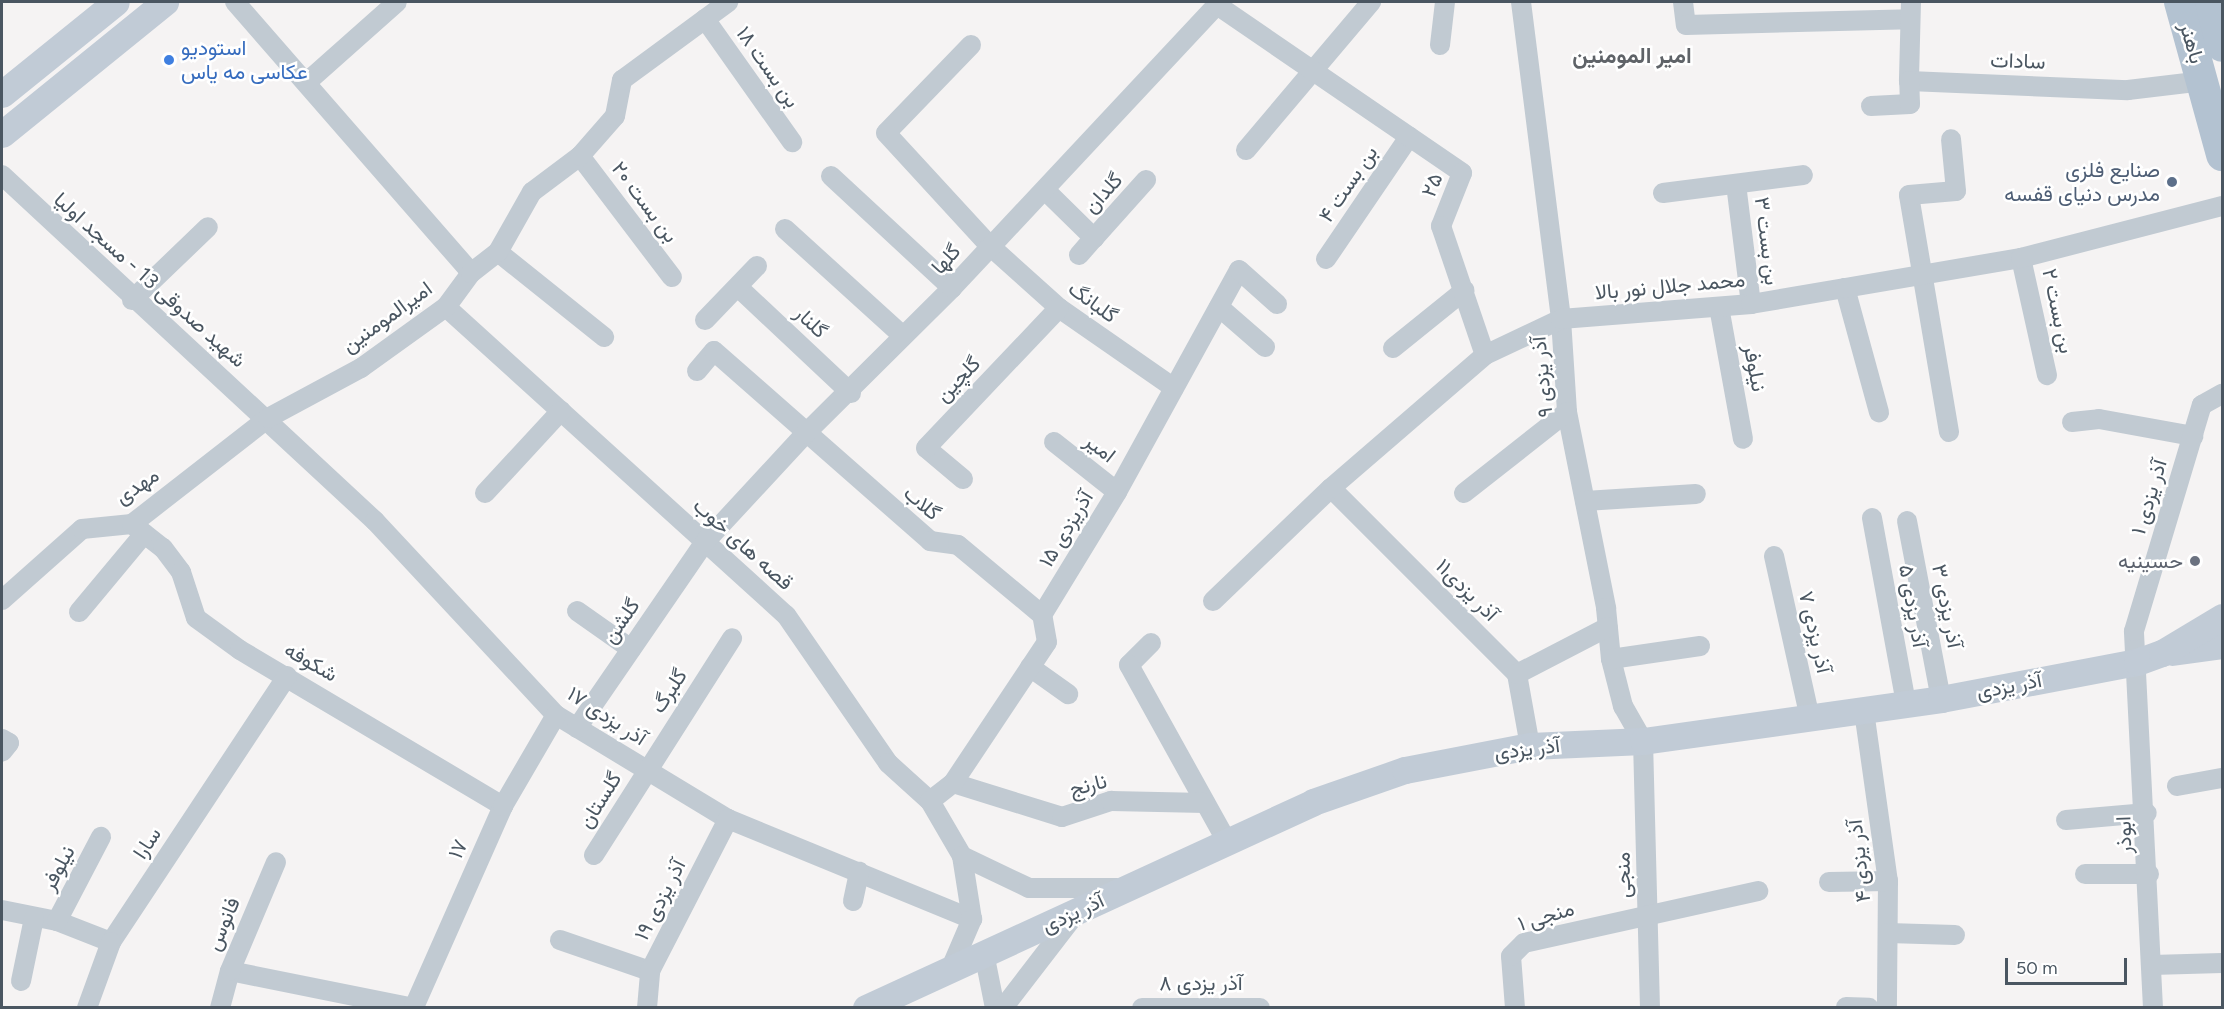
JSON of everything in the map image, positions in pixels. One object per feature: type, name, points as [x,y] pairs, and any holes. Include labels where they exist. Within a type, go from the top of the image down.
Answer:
[{"type":"main road","name":"باهنر","points":[[2180,2],[2223,155]]},
{"type":"main road","name":"باهنر","points":[[2211,2],[2223,46]]},
{"type":"street","points":[[2,134],[165,2]]},
{"type":"street","points":[[235,2],[308,82],[471,273]]},
{"type":"street","points":[[308,82],[398,2]]},
{"type":"street","name":"امیرالمومنین","points":[[268,418],[361,368],[446,307],[471,273],[498,252],[532,192],[580,156],[615,116],[622,80],[728,2]]},
{"type":"street","points":[[1246,150],[1309,70],[1371,2]]},
{"type":"street","points":[[1440,45],[1445,2]]},
{"type":"street","name":"آذر یزدی ۹","points":[[1521,2],[1562,319],[1568,412],[1608,627],[1611,659],[1623,706],[1643,741]]},
{"type":"street","points":[[1683,2],[1686,25],[1910,10],[1910,104],[1872,106]]},
{"type":"street","name":"۲۵","points":[[1217,5],[1462,173],[1441,226],[1465,290],[1485,355]]},
{"type":"street","name":"گلها","points":[[705,542],[805,434],[851,393],[903,336],[952,288],[1217,5]]},
{"type":"street","points":[[3,90],[107,9],[116,42]]},
{"type":"street","name":"بن بست ۱۸","points":[[705,19],[792,142]]},
{"type":"street","name":"گلبانگ","points":[[971,45],[886,133],[990,246],[1059,308],[1174,388]]},
{"type":"street","name":"سادات","points":[[1909,81],[2128,90],[2203,81]]},
{"type":"street","name":"بن بست ۴","points":[[1326,259],[1409,137]]},
{"type":"street","points":[[1949,432],[1909,195],[1956,190],[1951,139]]},
{"type":"street","name":"بن بست ۲۰","points":[[580,156],[672,277]]},
{"type":"street","points":[[1663,193],[1803,175]]},
{"type":"street","name":"شهید صدوقی 13 - مسجد اولیا","points":[[2,176],[132,300],[268,418]]},
{"type":"street","points":[[831,176],[952,288]]},
{"type":"street","name":"گلدان","points":[[1079,255],[1146,180]]},
{"type":"street","name":"بن بست ۳","points":[[1736,184],[1751,304]]},
{"type":"street","name":"گلدان","points":[[1045,190],[1094,237]]},
{"type":"street","name":"محمد جلال نور بالا","points":[[1213,601],[1331,488],[1485,355],[1562,319],[1751,304],[2021,258],[2223,206]]},
{"type":"street","points":[[132,300],[208,227]]},
{"type":"street","points":[[785,229],[903,336]]},
{"type":"street","points":[[498,252],[604,337]]},
{"type":"street","name":"بن بست ۲","points":[[2021,258],[2047,375]]},
{"type":"street","points":[[705,320],[757,266]]},
{"type":"street","name":"۱۵ آذریزدی","points":[[1042,615],[1117,492],[1239,270],[1277,304]]},
{"type":"street","name":"گلنار","points":[[738,287],[851,393]]},
{"type":"street","points":[[1845,288],[1879,412]]},
{"type":"street","points":[[1393,348],[1465,290]]},
{"type":"street","name":"قصه های خوب","points":[[446,307],[786,615],[888,763],[930,801],[962,856],[972,919]]},
{"type":"street","points":[[1219,307],[1265,347]]},
{"type":"street","name":"نیلوفر","points":[[1719,307],[1743,439]]},
{"type":"street","name":"گلچین","points":[[963,479],[926,447],[1059,308]]},
{"type":"street","name":"گلاب","points":[[697,371],[714,351],[805,434],[930,542],[958,545],[1042,615]]},
{"type":"street","name":"آذر یزدی ۱","points":[[2150,657],[2134,631],[2202,405],[2223,394]]},
{"type":"street","points":[[485,493],[561,411]]},
{"type":"street","points":[[1464,493],[1568,412]]},
{"type":"street","name":"مهدی","points":[[4,590],[82,529],[138,529],[268,418]]},
{"type":"street","name":"آذر یزدی ۱۷","points":[[268,418],[375,521],[555,715],[728,819],[972,919]]},
{"type":"street","points":[[2072,422],[2098,419],[2193,436]]},
{"type":"street","name":"امیر","points":[[1054,442],[1117,492]]},
{"type":"street","name":"آذر یزدی۱۱","points":[[1331,488],[1517,674]]},
{"type":"street","points":[[1585,501],[1696,494]]},
{"type":"street","name":"آذر یزدی ۵","points":[[1872,518],[1906,704]]},
{"type":"street","name":"آذر یزدی ۳","points":[[1907,521],[1941,699]]},
{"type":"street","points":[[79,612],[138,529]]},
{"type":"street","name":"شکوفه","points":[[138,529],[181,572],[196,618],[240,650],[503,806]]},
{"type":"street","name":"گلشن","points":[[577,728],[705,542]]},
{"type":"street","name":"آذر یزدی ۷","points":[[1774,556],[1810,719]]},
{"type":"street","points":[[577,611],[631,649]]},
{"type":"street","points":[[930,801],[952,783],[1047,642],[1042,615]]},
{"type":"street","name":"آذر یزدی","points":[[866,1008],[1313,802],[1405,770],[1530,746],[1643,741],[1941,699],[2150,657],[2223,617]]},
{"type":"street","points":[[1530,746],[1517,674],[1608,627]]},
{"type":"street","name":"گلبرگ","points":[[647,770],[732,638]]},
{"type":"street","points":[[1151,643],[1128,665],[1227,842]]},
{"type":"street","points":[[2150,657],[2223,645]]},
{"type":"street","points":[[1611,659],[1700,646]]},
{"type":"street","name":"ابوذر","points":[[2150,657],[2147,813],[2154,1008]]},
{"type":"street","points":[[1030,667],[1068,694]]},
{"type":"street","name":"سارا","points":[[87,1008],[111,942],[287,676]]},
{"type":"street","name":"۴ آذر یزدی","points":[[1864,711],[1888,881],[1887,1008]]},
{"type":"street","name":"۱۷","points":[[414,1007],[503,806],[555,715]]},
{"type":"street","points":[[2,739],[9,743],[2,752]]},
{"type":"street","name":"منجی","points":[[1643,741],[1650,1008]]},
{"type":"street","name":"گلستان","points":[[594,855],[647,770]]},
{"type":"street","points":[[2177,786],[2223,778]]},
{"type":"street","name":"نارنج","points":[[952,783],[1062,817],[1111,801],[1205,803]]},
{"type":"street","points":[[2066,820],[2147,813]]},
{"type":"street","name":"آذر یزدی ۱۹","points":[[647,1008],[650,971],[728,819]]},
{"type":"street","name":"نیلوفر","points":[[57,921],[101,837]]},
{"type":"street","points":[[962,856],[1029,888],[1126,888]]},
{"type":"street","name":"فانوس","points":[[220,1008],[230,971],[276,862]]},
{"type":"street","points":[[853,901],[859,872]]},
{"type":"street","points":[[2085,874],[2149,874]]},
{"type":"street","points":[[1829,882],[1888,881]]},
{"type":"street","points":[[1648,914],[1758,891]]},
{"type":"street","points":[[2,909],[34,918],[57,921],[111,942]]},
{"type":"street","points":[[1003,1008],[1077,912]]},
{"type":"street","name":"منجی ۱","points":[[1515,1008],[1510,967],[1518,946],[1648,914]]},
{"type":"street","points":[[21,981],[34,918]]},
{"type":"street","points":[[951,968],[972,919]]},
{"type":"street","points":[[1888,933],[1955,935]]},
{"type":"street","points":[[560,940],[650,971]]},
{"type":"street","points":[[984,953],[995,1008]]},
{"type":"street","points":[[2152,965],[2223,963]]},
{"type":"street","points":[[230,971],[414,1007]]},
{"type":"street","name":"۸ آذر یزدی","points":[[1142,1008],[1203,1006],[1260,1008]]},
{"type":"street","points":[[1846,1007],[1869,1008]]},
{"type":"place","name":"استودیو عکاسی مه یاس","points":[[169,60]]},
{"type":"place","name":"صنایع فلزی مدرس دنیای قفسه","points":[[2172,182]]},
{"type":"place","name":"حسینیه","points":[[2195,561]]},
{"type":"district","name":"امیر المومنین","points":[[1632,56]]}]
